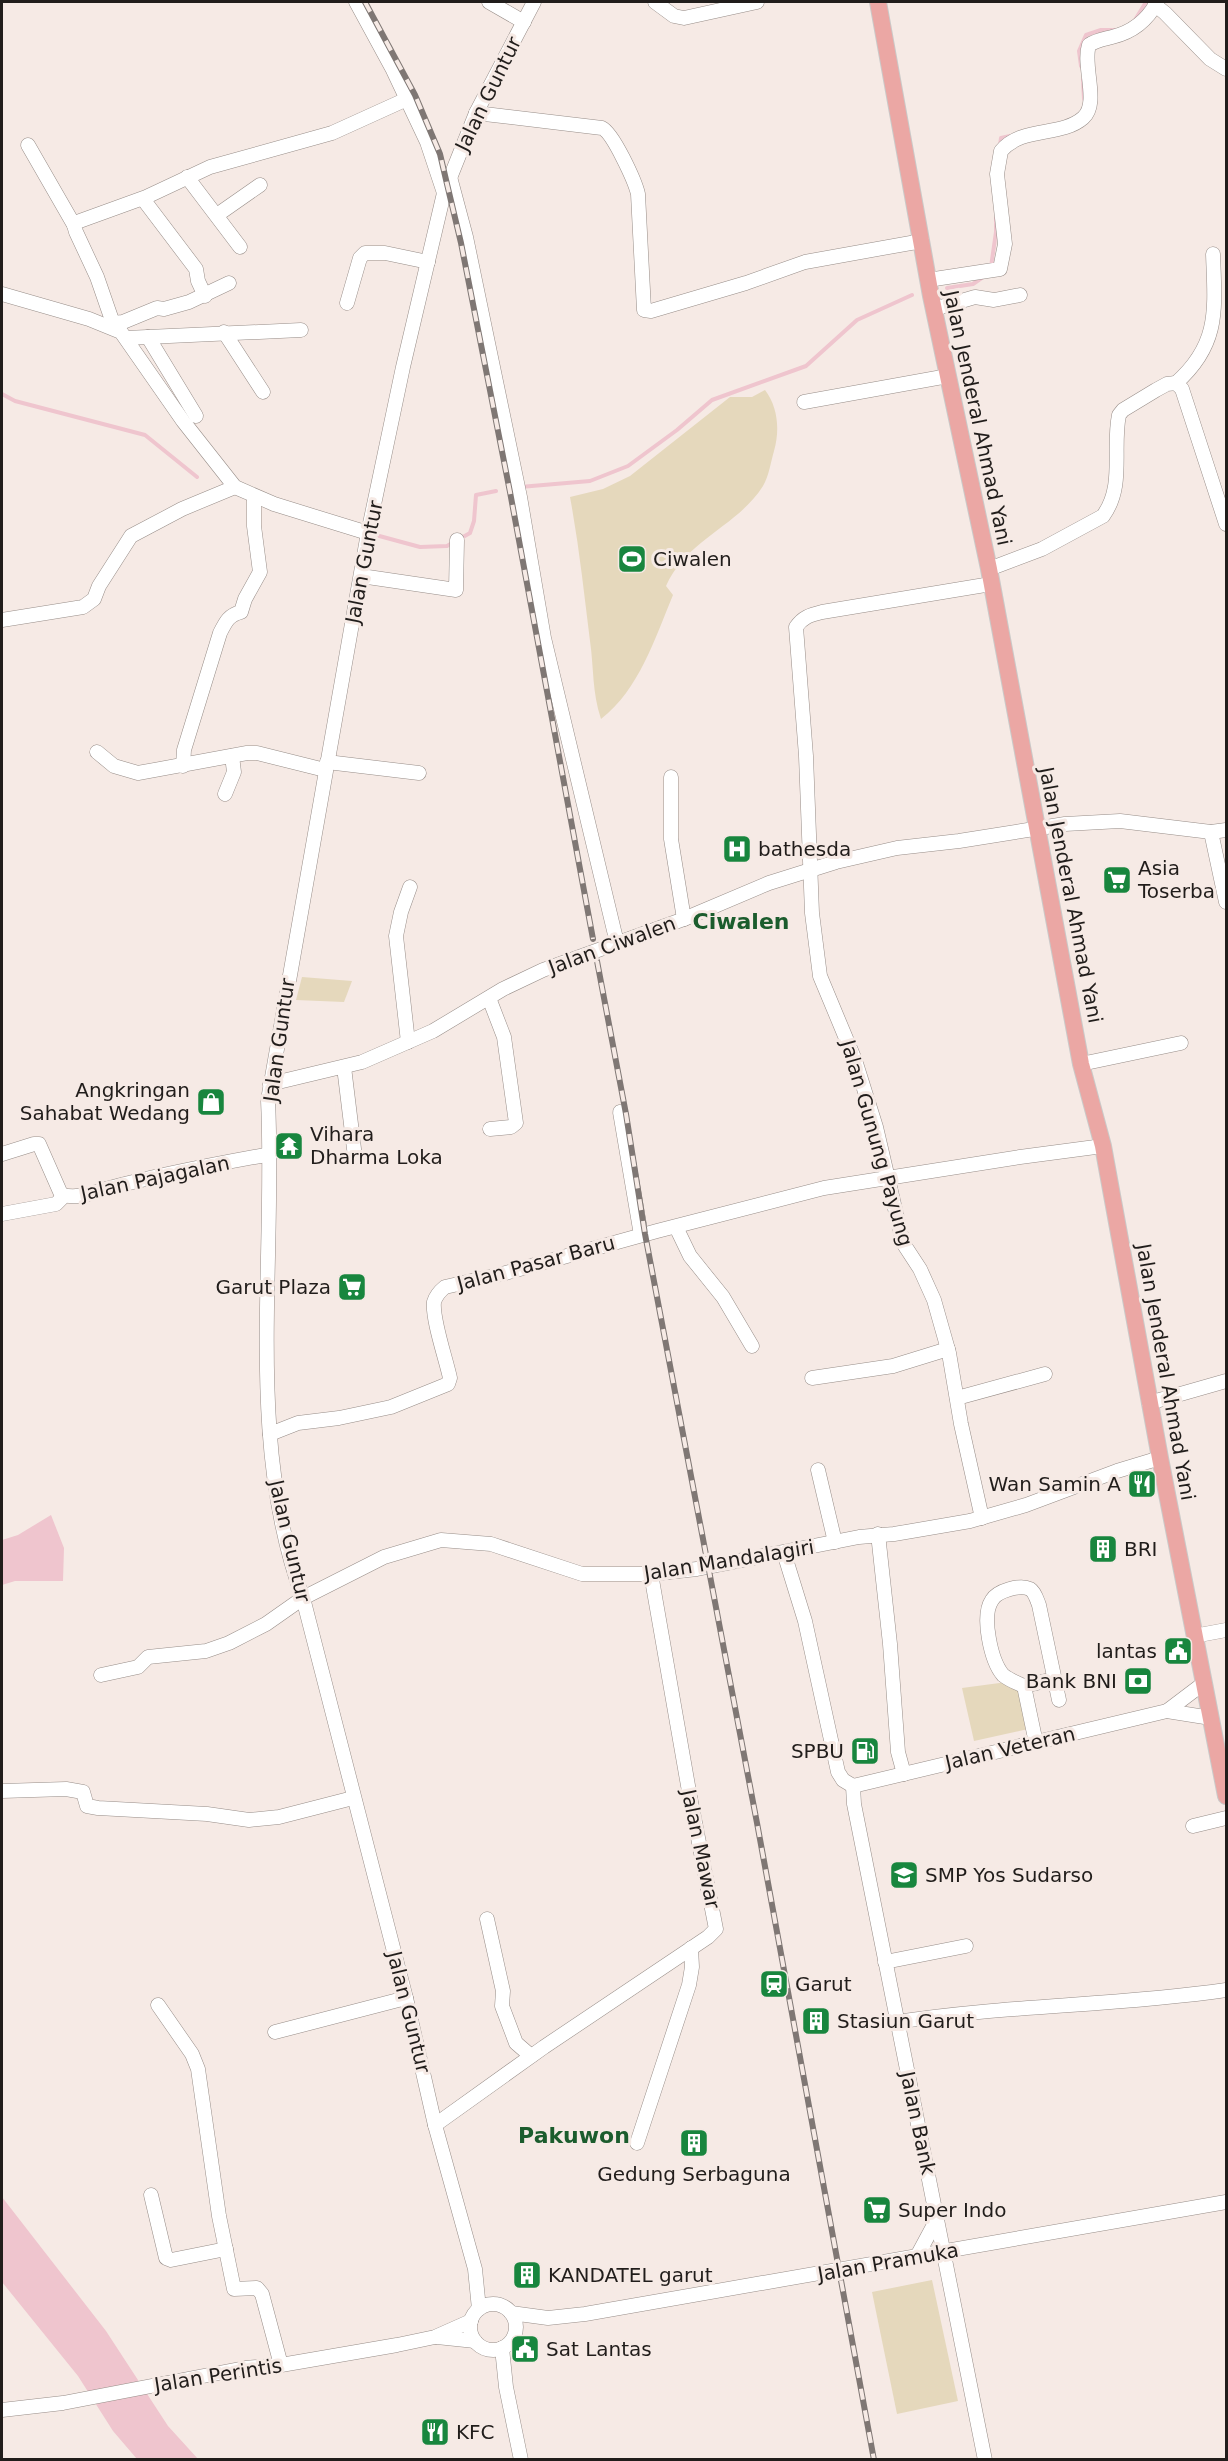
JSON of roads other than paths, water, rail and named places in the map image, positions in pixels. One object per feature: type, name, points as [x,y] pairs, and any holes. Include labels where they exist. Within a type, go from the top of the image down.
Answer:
[{"type":"main road","name":"Jalan Jenderal Ahmad Yani","points":[[878,2],[928,281],[990,576],[1081,1064],[1103,1146],[1149,1403],[1227,1796]]},
{"type":"street","points":[[356,2],[427,142],[444,193]]},
{"type":"street","points":[[489,2],[524,22]]},
{"type":"street","name":"Jalan Guntur","points":[[494,2304],[476,2269],[435,2125],[406,1998],[281,1521],[270,1434],[270,1084],[368,533],[403,366],[444,193],[476,113],[534,2]]},
{"type":"street","points":[[655,2],[674,16],[684,18],[757,2]]},
{"type":"street","points":[[928,281],[1000,269],[1005,244],[997,164],[1001,151],[1021,137],[1073,124],[1083,119],[1089,109],[1090,83],[1086,61],[1089,45],[1095,41],[1130,33],[1144,20],[1156,3],[1208,57],[1227,69]]},
{"type":"street","points":[[74,225],[240,157],[332,133],[407,99]]},
{"type":"street","points":[[476,113],[607,130],[635,181],[638,194],[644,310],[651,311],[746,283],[805,262],[922,241]]},
{"type":"street","points":[[28,146],[74,225],[79,242],[118,330],[183,421],[235,487],[254,497],[368,533]]},
{"type":"street","points":[[450,175],[466,237],[515,475],[544,638],[617,943]]},
{"type":"street","points":[[187,177],[240,247]]},
{"type":"street","points":[[217,215],[260,185]]},
{"type":"street","points":[[143,198],[195,269],[205,296]]},
{"type":"street","points":[[347,303],[360,258],[365,253],[385,253],[428,262]]},
{"type":"street","points":[[1176,384],[1202,356],[1212,330],[1215,288],[1213,254]]},
{"type":"street","points":[[118,330],[123,322],[157,308],[164,309],[205,296],[229,283]]},
{"type":"street","points":[[2,294],[148,337],[302,330]]},
{"type":"street","points":[[934,308],[979,297],[994,300],[1020,295]]},
{"type":"street","points":[[224,332],[263,392]]},
{"type":"street","points":[[148,337],[196,416]]},
{"type":"street","points":[[804,402],[948,376]]},
{"type":"street","points":[[990,576],[1102,516],[1108,509],[1117,474],[1119,416],[1123,410],[1167,384],[1176,384],[1182,389],[1227,524]]},
{"type":"street","points":[[2,620],[83,607],[94,599],[99,585],[131,536],[182,509],[235,487]]},
{"type":"street","points":[[183,766],[184,750],[220,633],[232,614],[241,612],[245,599],[260,572],[254,526],[254,497]]},
{"type":"street","points":[[361,576],[456,590],[457,540]]},
{"type":"street","name":"Jalan Gunung Payung","points":[[982,1518],[948,1349],[934,1300],[920,1269],[903,1243],[876,1127],[855,1060],[820,976],[814,939],[806,756],[796,627],[809,615],[990,576]]},
{"type":"street","points":[[97,752],[114,766],[138,773],[257,753],[326,766],[419,773]]},
{"type":"street","points":[[225,794],[234,772],[232,756]]},
{"type":"street","points":[[671,777],[671,839],[684,919]]},
{"type":"street","name":"Jalan Ciwalen","points":[[270,1084],[362,1062],[433,1031],[543,970],[684,919],[769,883],[810,870],[897,848],[959,841],[1065,824],[1120,821],[1211,832],[1227,830]]},
{"type":"street","points":[[1211,832],[1227,902]]},
{"type":"street","points":[[408,1042],[396,936],[410,887]]},
{"type":"street","points":[[489,998],[504,1037],[516,1124],[511,1127],[490,1129]]},
{"type":"street","points":[[1081,1064],[1181,1043]]},
{"type":"street","points":[[344,1067],[355,1157]]},
{"type":"street","points":[[620,1112],[635,1237],[815,1191],[888,1177],[1103,1146]]},
{"type":"street","name":"Jalan Pajagalan","points":[[2,1154],[39,1144],[58,1188],[64,1196],[86,1195],[167,1172],[271,1154]]},
{"type":"street","points":[[2,1214],[56,1204],[64,1196]]},
{"type":"street","points":[[676,1227],[690,1256],[723,1298],[752,1346]]},
{"type":"street","name":"Jalan Pasar Baru","points":[[270,1434],[298,1422],[339,1418],[391,1407],[448,1384],[450,1378],[434,1302],[438,1293],[445,1287],[502,1274],[635,1237]]},
{"type":"street","points":[[812,1378],[894,1366],[948,1349]]},
{"type":"street","points":[[957,1398],[1045,1374]]},
{"type":"street","points":[[1149,1403],[1227,1381]]},
{"type":"street","name":"Jalan Mandalagiri","points":[[101,1675],[138,1667],[148,1656],[206,1651],[229,1643],[266,1624],[303,1599],[384,1557],[441,1540],[491,1544],[582,1574],[651,1574],[708,1567],[878,1534],[894,1534],[982,1518],[1160,1458]]},
{"type":"street","points":[[818,1470],[835,1542]]},
{"type":"street","points":[[878,1534],[889,1633],[898,1752],[904,1774]]},
{"type":"street","points":[[784,1552],[805,1621],[838,1772],[843,1780],[853,1786]]},
{"type":"street","name":"Jalan Mawar","points":[[435,2125],[531,2056],[708,1937],[716,1929],[690,1797],[651,1574]]},
{"type":"street","points":[[1054,1679],[1024,1686],[1004,1676],[997,1664],[986,1615],[992,1598],[999,1593],[1015,1588],[1030,1589],[1039,1605],[1059,1700]]},
{"type":"street","points":[[1194,1636],[1227,1630]]},
{"type":"street","name":"Jalan Veteran","points":[[1167,1711],[1204,1683]]},
{"type":"street","points":[[1024,1686],[1036,1743]]},
{"type":"street","name":"Jalan Veteran","points":[[853,1786],[1167,1711],[1211,1718]]},
{"type":"street","name":"Jalan Bank","points":[[853,1786],[854,1804],[985,2460]]},
{"type":"street","points":[[2,1791],[66,1789],[83,1792],[87,1806],[98,1809],[207,1815],[249,1820],[279,1818],[353,1798]]},
{"type":"street","points":[[1193,1826],[1227,1818]]},
{"type":"street","points":[[487,1919],[503,1991],[502,2006],[516,2043],[531,2056]]},
{"type":"street","points":[[885,1962],[966,1946]]},
{"type":"street","points":[[637,2143],[689,1985],[692,1967],[691,1948]]},
{"type":"street","points":[[897,2022],[945,2015],[1227,1990]]},
{"type":"street","points":[[275,2032],[406,1998]]},
{"type":"street","points":[[158,2005],[192,2054],[198,2069],[219,2216],[234,2289],[257,2288],[262,2294],[281,2365]]},
{"type":"street","points":[[151,2195],[166,2258],[171,2260],[226,2249]]},
{"type":"street","name":"Jalan Pramuka","points":[[511,2313],[548,2318],[585,2314],[1227,2202]]},
{"type":"street","points":[[916,2258],[937,2219]]},
{"type":"street","name":"Jalan Guntur","points":[[476,2269],[479,2309]]},
{"type":"street","points":[[494,2304],[500,2305],[511,2313],[516,2322],[516,2332],[509,2344],[502,2348],[486,2349],[475,2341],[471,2331],[471,2321],[479,2309],[494,2304]]},
{"type":"street","name":"Jalan Pramuka","points":[[516,2332],[548,2318]]},
{"type":"street","name":"Jalan Perintis","points":[[2,2410],[63,2403],[245,2368],[281,2365],[435,2337],[471,2321]]},
{"type":"street","name":"Jalan Perintis","points":[[435,2337],[475,2341]]},
{"type":"street","points":[[502,2348],[506,2387],[521,2460]]},
{"type":"waterway","points":[[1135,20],[1146,2]]},
{"type":"waterway","points":[[1081,66],[1079,51],[1086,35],[1101,30],[1117,30]]},
{"type":"waterway","points":[[1083,80],[1084,99]]},
{"type":"waterway","points":[[1000,145],[1001,138],[1010,136]]},
{"type":"waterway","points":[[991,267],[996,218]]},
{"type":"waterway","points":[[947,288],[973,284],[983,277]]},
{"type":"waterway","points":[[520,487],[590,481],[628,466],[677,430],[712,400],[806,366],[857,320],[912,295]]},
{"type":"waterway","points":[[2,394],[15,401],[145,435],[197,477]]},
{"type":"waterway","points":[[372,534],[420,547],[447,546],[470,533],[474,521],[476,495],[496,491]]},
{"type":"railway","points":[[365,2],[415,95],[440,154],[461,243],[510,492],[593,939]]},
{"type":"railway","points":[[597,961],[626,1114],[645,1234],[757,1823],[874,2460]]},
{"type":"place","name":"Ciwalen","points":[[632,559]]},
{"type":"place","name":"bathesda","points":[[737,849]]},
{"type":"place","name":"Asia Toserba","points":[[1117,880]]},
{"type":"place","name":"Angkringan Sahabat Wedang","points":[[211,1102]]},
{"type":"place","name":"Vihara Dharma Loka","points":[[289,1146]]},
{"type":"place","name":"Garut Plaza","points":[[352,1287]]},
{"type":"place","name":"Wan Samin A","points":[[1142,1484]]},
{"type":"place","name":"BRI","points":[[1103,1549]]},
{"type":"place","name":"lantas","points":[[1178,1651]]},
{"type":"place","name":"Bank BNI","points":[[1138,1681]]},
{"type":"place","name":"SPBU","points":[[865,1751]]},
{"type":"place","name":"SMP Yos Sudarso","points":[[904,1875]]},
{"type":"place","name":"Garut","points":[[774,1984]]},
{"type":"place","name":"Stasiun Garut","points":[[816,2021]]},
{"type":"place","name":"Gedung Serbaguna","points":[[694,2143]]},
{"type":"place","name":"Super Indo","points":[[877,2210]]},
{"type":"place","name":"KANDATEL garut","points":[[527,2275]]},
{"type":"place","name":"Sat Lantas","points":[[525,2349]]},
{"type":"place","name":"KFC","points":[[435,2432]]},
{"type":"district","name":"Ciwalen","points":[[741,921]]},
{"type":"district","name":"Pakuwon","points":[[574,2135]]}]
